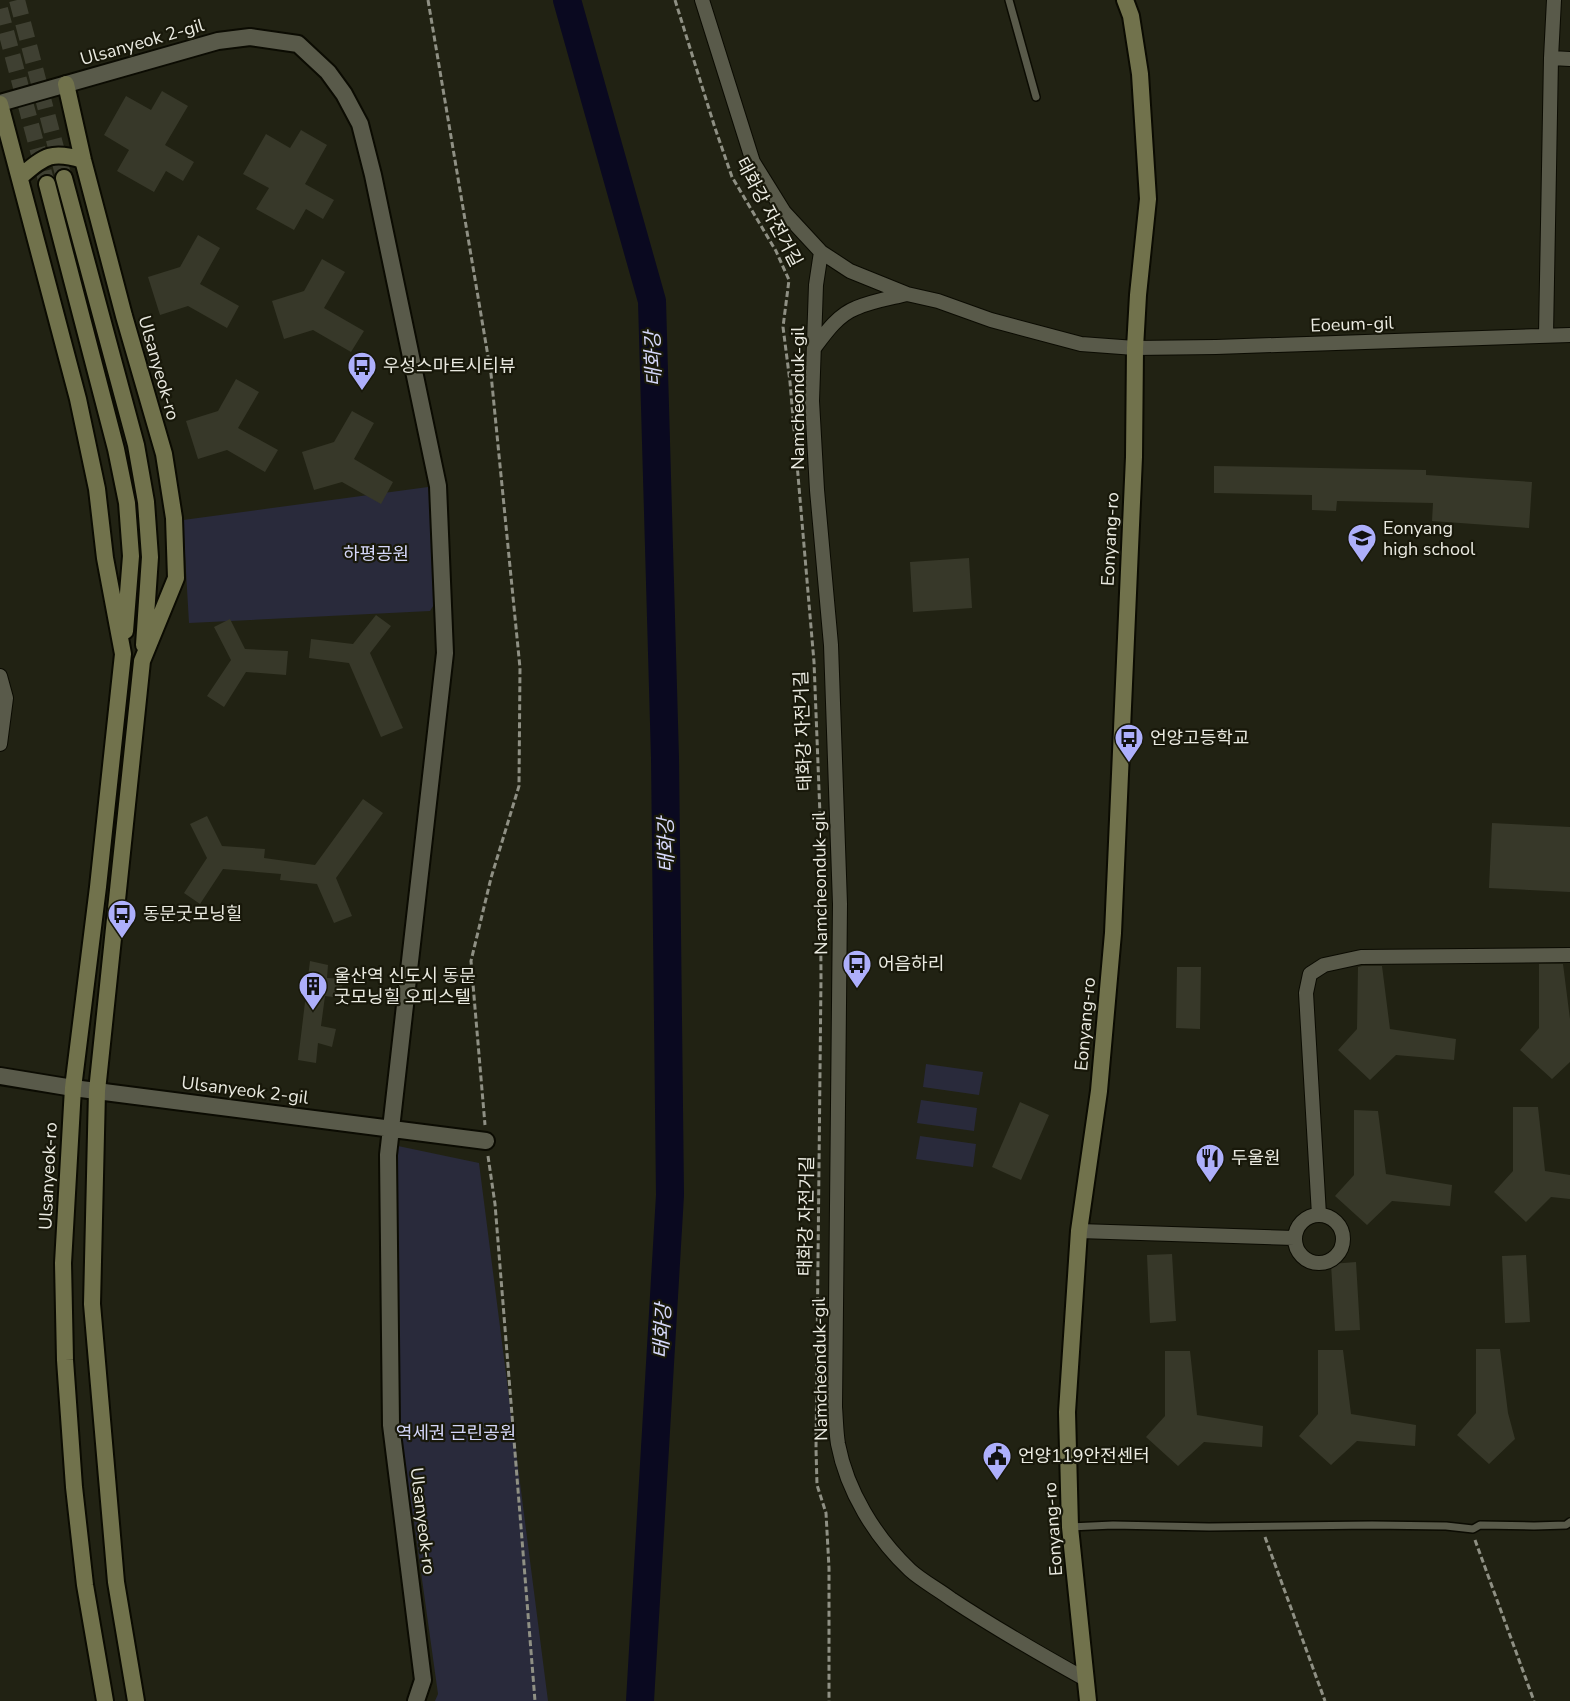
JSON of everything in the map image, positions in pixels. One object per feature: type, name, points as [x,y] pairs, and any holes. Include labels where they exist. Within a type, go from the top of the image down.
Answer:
[{"type":"main road","name":"Eonyang-ro","points":[[1088,1701],[1070,1527],[1067,1412],[1079,1231],[1099,1091],[1113,933],[1134,457],[1135,348],[1148,199],[1140,74],[1131,16],[1125,0]]},
{"type":"main road","name":"Ulsanyeok-ro","points":[[66,84],[83,160],[124,316],[164,454],[174,518],[176,578],[142,661]]},
{"type":"main road","name":"Ulsanyeok-ro","points":[[0,104],[78,399],[97,489],[105,558],[123,654]]},
{"type":"main road","points":[[20,177],[49,156],[67,155],[83,160]]},
{"type":"main road","name":"Ulsanyeok-ro","points":[[63,178],[136,445],[146,502],[150,557],[142,661],[97,1091],[92,1304],[116,1582],[136,1701]]},
{"type":"main road","name":"Ulsanyeok-ro","points":[[47,184],[116,449],[127,503],[131,556],[98,887],[73,1088],[63,1263],[65,1360],[74,1486],[85,1586],[105,1701]]},
{"type":"street","points":[[702,0],[753,162],[784,212],[820,252],[850,271],[907,294],[991,320],[1081,344],[1135,348]]},
{"type":"street","points":[[1546,335],[1554,0]]},
{"type":"street","name":"Ulsanyeok 2-gil","points":[[0,104],[218,41],[250,37],[298,44]]},
{"type":"street","name":"Ulsanyeok-ro","points":[[298,44],[327,72],[344,94],[360,124],[373,175],[438,486],[445,653],[388,1155],[391,1425],[423,1680],[416,1701]]},
{"type":"street","points":[[1551,58],[1570,59]]},
{"type":"street","name":"Namcheonduk-gil","points":[[820,252],[816,285],[812,401],[817,490],[831,645],[840,904],[835,1407],[838,1443],[847,1474],[866,1515],[898,1558],[912,1572],[973,1614],[1085,1679]]},
{"type":"street","points":[[815,346],[828,328],[856,308],[907,294]]},
{"type":"street","name":"Eoeum-gil","points":[[1135,348],[1216,348],[1570,335]]},
{"type":"street","points":[[0,676],[6,698],[0,744]]},
{"type":"street","points":[[1319,1215],[1306,993],[1310,974],[1324,965],[1361,957],[1570,955]]},
{"type":"street","name":"Ulsanyeok 2-gil","points":[[0,1076],[73,1088],[486,1141]]},
{"type":"street","points":[[1319,1215],[1337,1223],[1343,1238],[1339,1253],[1319,1263],[1311,1262],[1299,1253],[1294,1238],[1300,1223],[1307,1218],[1319,1215]]},
{"type":"street","points":[[1079,1231],[1294,1238]]},
{"type":"lane","points":[[1009,0],[1036,97]]},
{"type":"lane","points":[[1070,1527],[1113,1525],[1425,1526],[1473,1529],[1480,1525],[1566,1525],[1570,1522]]},
{"type":"path","points":[[428,0],[490,374],[520,668],[519,786],[491,878],[471,961],[486,1141],[496,1216],[535,1701]]},
{"type":"path","name":"태화강 자전거길","points":[[675,0],[732,177],[776,251],[789,280],[783,327],[790,382],[814,662],[820,815],[822,978],[816,1449],[817,1485],[826,1514],[829,1568],[829,1701]]},
{"type":"path","points":[[1262,1526],[1325,1701]]},
{"type":"path","points":[[1473,1529],[1475,1542],[1490,1585],[1534,1701]]},
{"type":"green space","name":"하평공원","points":[[428,487],[440,536],[442,592],[430,611],[189,623],[183,520]]},
{"type":"green space","points":[[926,1064],[983,1072],[979,1095],[923,1087]]},
{"type":"green space","points":[[921,1100],[977,1108],[974,1131],[917,1123]]},
{"type":"green space","points":[[920,1136],[976,1144],[973,1167],[916,1159]]},
{"type":"green space","name":"역세권 근린공원","points":[[398,1146],[479,1163],[548,1701],[435,1701],[438,1694],[398,1426]]},
{"type":"building","points":[[162,91],[188,106],[165,145],[194,162],[183,181],[166,171],[154,192],[117,171],[129,150],[104,135],[126,96],[151,110]]},
{"type":"building","points":[[301,130],[327,145],[305,184],[334,200],[323,219],[306,209],[294,230],[256,209],[269,188],[243,174],[266,134],[290,148]]},
{"type":"building","points":[[198,235],[220,248],[200,284],[239,306],[227,328],[188,306],[160,315],[148,277],[180,267]]},
{"type":"building","points":[[322,259],[345,272],[324,308],[364,331],[351,352],[313,330],[284,339],[272,301],[304,291]]},
{"type":"building","points":[[236,379],[259,392],[238,428],[278,450],[265,472],[227,450],[198,459],[186,421],[218,411]]},
{"type":"building","points":[[352,411],[374,423],[354,459],[393,482],[381,504],[342,482],[314,490],[302,452],[334,442]]},
{"type":"building","points":[[1214,466],[1426,470],[1426,475],[1532,482],[1529,528],[1432,521],[1433,503],[1337,501],[1336,511],[1312,510],[1312,495],[1214,493]]},
{"type":"building","points":[[969,558],[972,608],[913,612],[910,562]]},
{"type":"building","points":[[376,615],[391,626],[370,653],[403,728],[381,737],[349,663],[309,658],[311,639],[353,644]]},
{"type":"building","points":[[230,619],[245,649],[288,651],[286,675],[246,672],[224,707],[207,696],[231,660],[214,627]]},
{"type":"building","points":[[363,799],[383,813],[336,878],[352,916],[334,923],[317,884],[280,880],[281,874],[223,869],[200,904],[184,893],[207,858],[190,824],[207,816],[222,846],[265,849],[264,858],[315,865]]},
{"type":"building","points":[[1492,823],[1570,827],[1570,892],[1489,888]]},
{"type":"building","name":"울산역 신도시 동문 굿모닝힐 오피스텔","points":[[310,961],[328,965],[327,978],[343,979],[341,998],[325,996],[321,1026],[336,1029],[332,1047],[318,1043],[316,1063],[298,1060]]},
{"type":"building","points":[[1539,964],[1563,964],[1570,1019],[1570,1062],[1552,1079],[1520,1050],[1539,1028]]},
{"type":"building","points":[[1382,966],[1390,1029],[1456,1039],[1454,1060],[1396,1055],[1370,1080],[1338,1050],[1357,1029],[1358,967]]},
{"type":"building","points":[[1177,967],[1201,967],[1200,1029],[1176,1028]]},
{"type":"building","points":[[1020,1102],[1049,1115],[1021,1180],[992,1167]]},
{"type":"building","points":[[1513,1107],[1538,1107],[1545,1171],[1570,1175],[1570,1199],[1551,1197],[1526,1222],[1494,1192],[1513,1171]]},
{"type":"building","points":[[1354,1110],[1378,1111],[1386,1174],[1452,1185],[1450,1206],[1392,1201],[1367,1225],[1335,1196],[1354,1175]]},
{"type":"building","points":[[1172,1254],[1176,1321],[1150,1323],[1147,1255]]},
{"type":"building","points":[[1526,1255],[1530,1322],[1505,1323],[1502,1256]]},
{"type":"building","points":[[1356,1262],[1360,1330],[1335,1331],[1331,1264]]},
{"type":"building","points":[[1476,1349],[1500,1349],[1508,1413],[1515,1439],[1489,1464],[1457,1435],[1476,1413]]},
{"type":"building","points":[[1318,1350],[1343,1350],[1351,1414],[1416,1425],[1415,1446],[1357,1441],[1331,1465],[1299,1436],[1318,1414]]},
{"type":"building","points":[[1165,1351],[1190,1351],[1197,1415],[1263,1426],[1262,1447],[1204,1442],[1178,1466],[1146,1437],[1165,1416]]},
{"type":"waterway","name":"태화강","points":[[567,0],[652,301],[665,758],[670,1195],[640,1701]]},
{"type":"tunnel","points":[[17,0],[64,178]]},
{"type":"tunnel","points":[[0,9],[47,184]]},
{"type":"place","name":"우성스마트시티뷰","points":[[362,392]]},
{"type":"place","name":"Eonyang high school","points":[[1362,564]]},
{"type":"place","name":"언양고등학교","points":[[1129,764]]},
{"type":"place","name":"동문굿모닝힐","points":[[122,940]]},
{"type":"place","name":"어음하리","points":[[857,990]]},
{"type":"place","name":"울산역 신도시 동문 굿모닝힐 오피스텔","points":[[313,1012]]},
{"type":"place","name":"두울원","points":[[1210,1184]]},
{"type":"place","name":"언양119안전센터","points":[[997,1482]]}]
